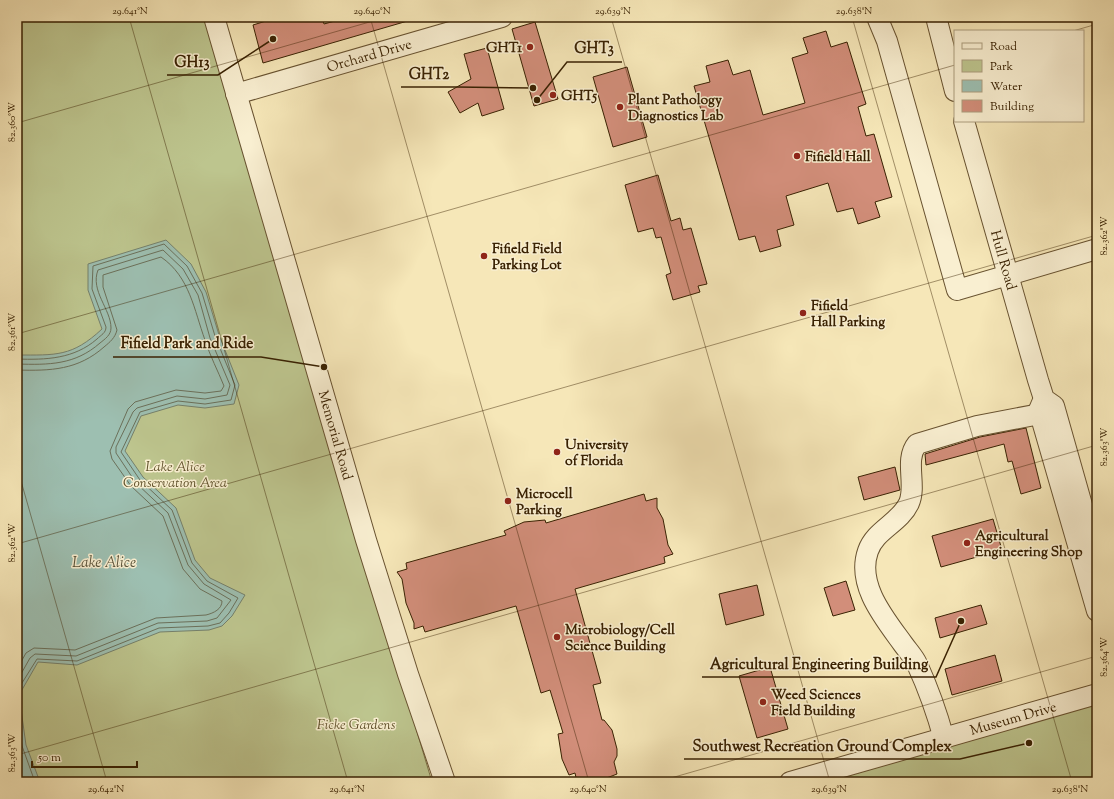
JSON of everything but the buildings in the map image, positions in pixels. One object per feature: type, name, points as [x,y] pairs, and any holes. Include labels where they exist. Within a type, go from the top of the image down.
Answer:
[{"type":"street","name":"Memorial Road","points":[[214,17],[366,540],[444,782]]},
{"type":"street","name":"Orchard Drive","points":[[236,94],[502,17]]},
{"type":"street","points":[[877,17],[887,41],[957,290],[1097,248]]},
{"type":"street","points":[[936,17],[954,88]]},
{"type":"street","name":"Hull Road","points":[[964,122],[1008,275],[1097,611]]},
{"type":"street","name":"Hull Road","points":[[1042,407],[1054,406],[1097,558]]},
{"type":"street","points":[[944,739],[936,710],[917,663],[885,619],[872,595],[866,575],[865,561],[868,551],[875,538],[903,513],[908,505],[913,491],[912,457],[917,444],[1042,407]]},
{"type":"street","name":"Museum Drive","points":[[790,782],[1097,694]]},
{"type":"green space","name":"Lake Alice Conservation Area","points":[[17,17],[204,17],[432,782],[17,782]]},
{"type":"green space","points":[[1097,704],[1097,782],[826,782]]},
{"type":"water","name":"Lake Alice","points":[[166,240],[191,264],[206,292],[219,335],[239,385],[234,404],[205,408],[178,405],[141,416],[125,451],[143,477],[176,508],[195,560],[210,578],[245,595],[232,616],[222,626],[209,630],[160,632],[77,665],[38,662],[19,695],[26,745],[40,782],[17,782],[17,355],[53,354],[72,350],[82,345],[102,329],[88,290],[88,264]]},
{"type":"place","name":"GH13","points":[[273,39]]},
{"type":"place","name":"GHT1","points":[[530,47]]},
{"type":"place","name":"GHT2","points":[[533,88]]},
{"type":"place","name":"GHT5","points":[[553,95]]},
{"type":"place","name":"GHT3","points":[[537,100]]},
{"type":"place","name":"Plant Pathology Diagnostics Lab","points":[[620,107]]},
{"type":"place","name":"Fifield Hall","points":[[797,156]]},
{"type":"place","name":"Fifield Field Parking Lot","points":[[484,256]]},
{"type":"place","name":"Fifield Hall Parking","points":[[803,313]]},
{"type":"place","name":"Fifield Park and Ride","points":[[324,367]]},
{"type":"place","name":"University of Florida","points":[[557,452]]},
{"type":"place","name":"Microcell Parking","points":[[508,501]]},
{"type":"place","name":"Agricultural Engineering Shop","points":[[967,543]]},
{"type":"place","name":"Agricultural Engineering Building","points":[[961,621]]},
{"type":"place","name":"Microbiology/Cell Science Building","points":[[557,637]]},
{"type":"place","name":"Weed Sciences Field Building","points":[[763,702]]},
{"type":"place","name":"Southwest Recreation Ground Complex","points":[[1029,743]]},
{"type":"park label","name":"Ficke Gardens","points":[[356,724]]}]
